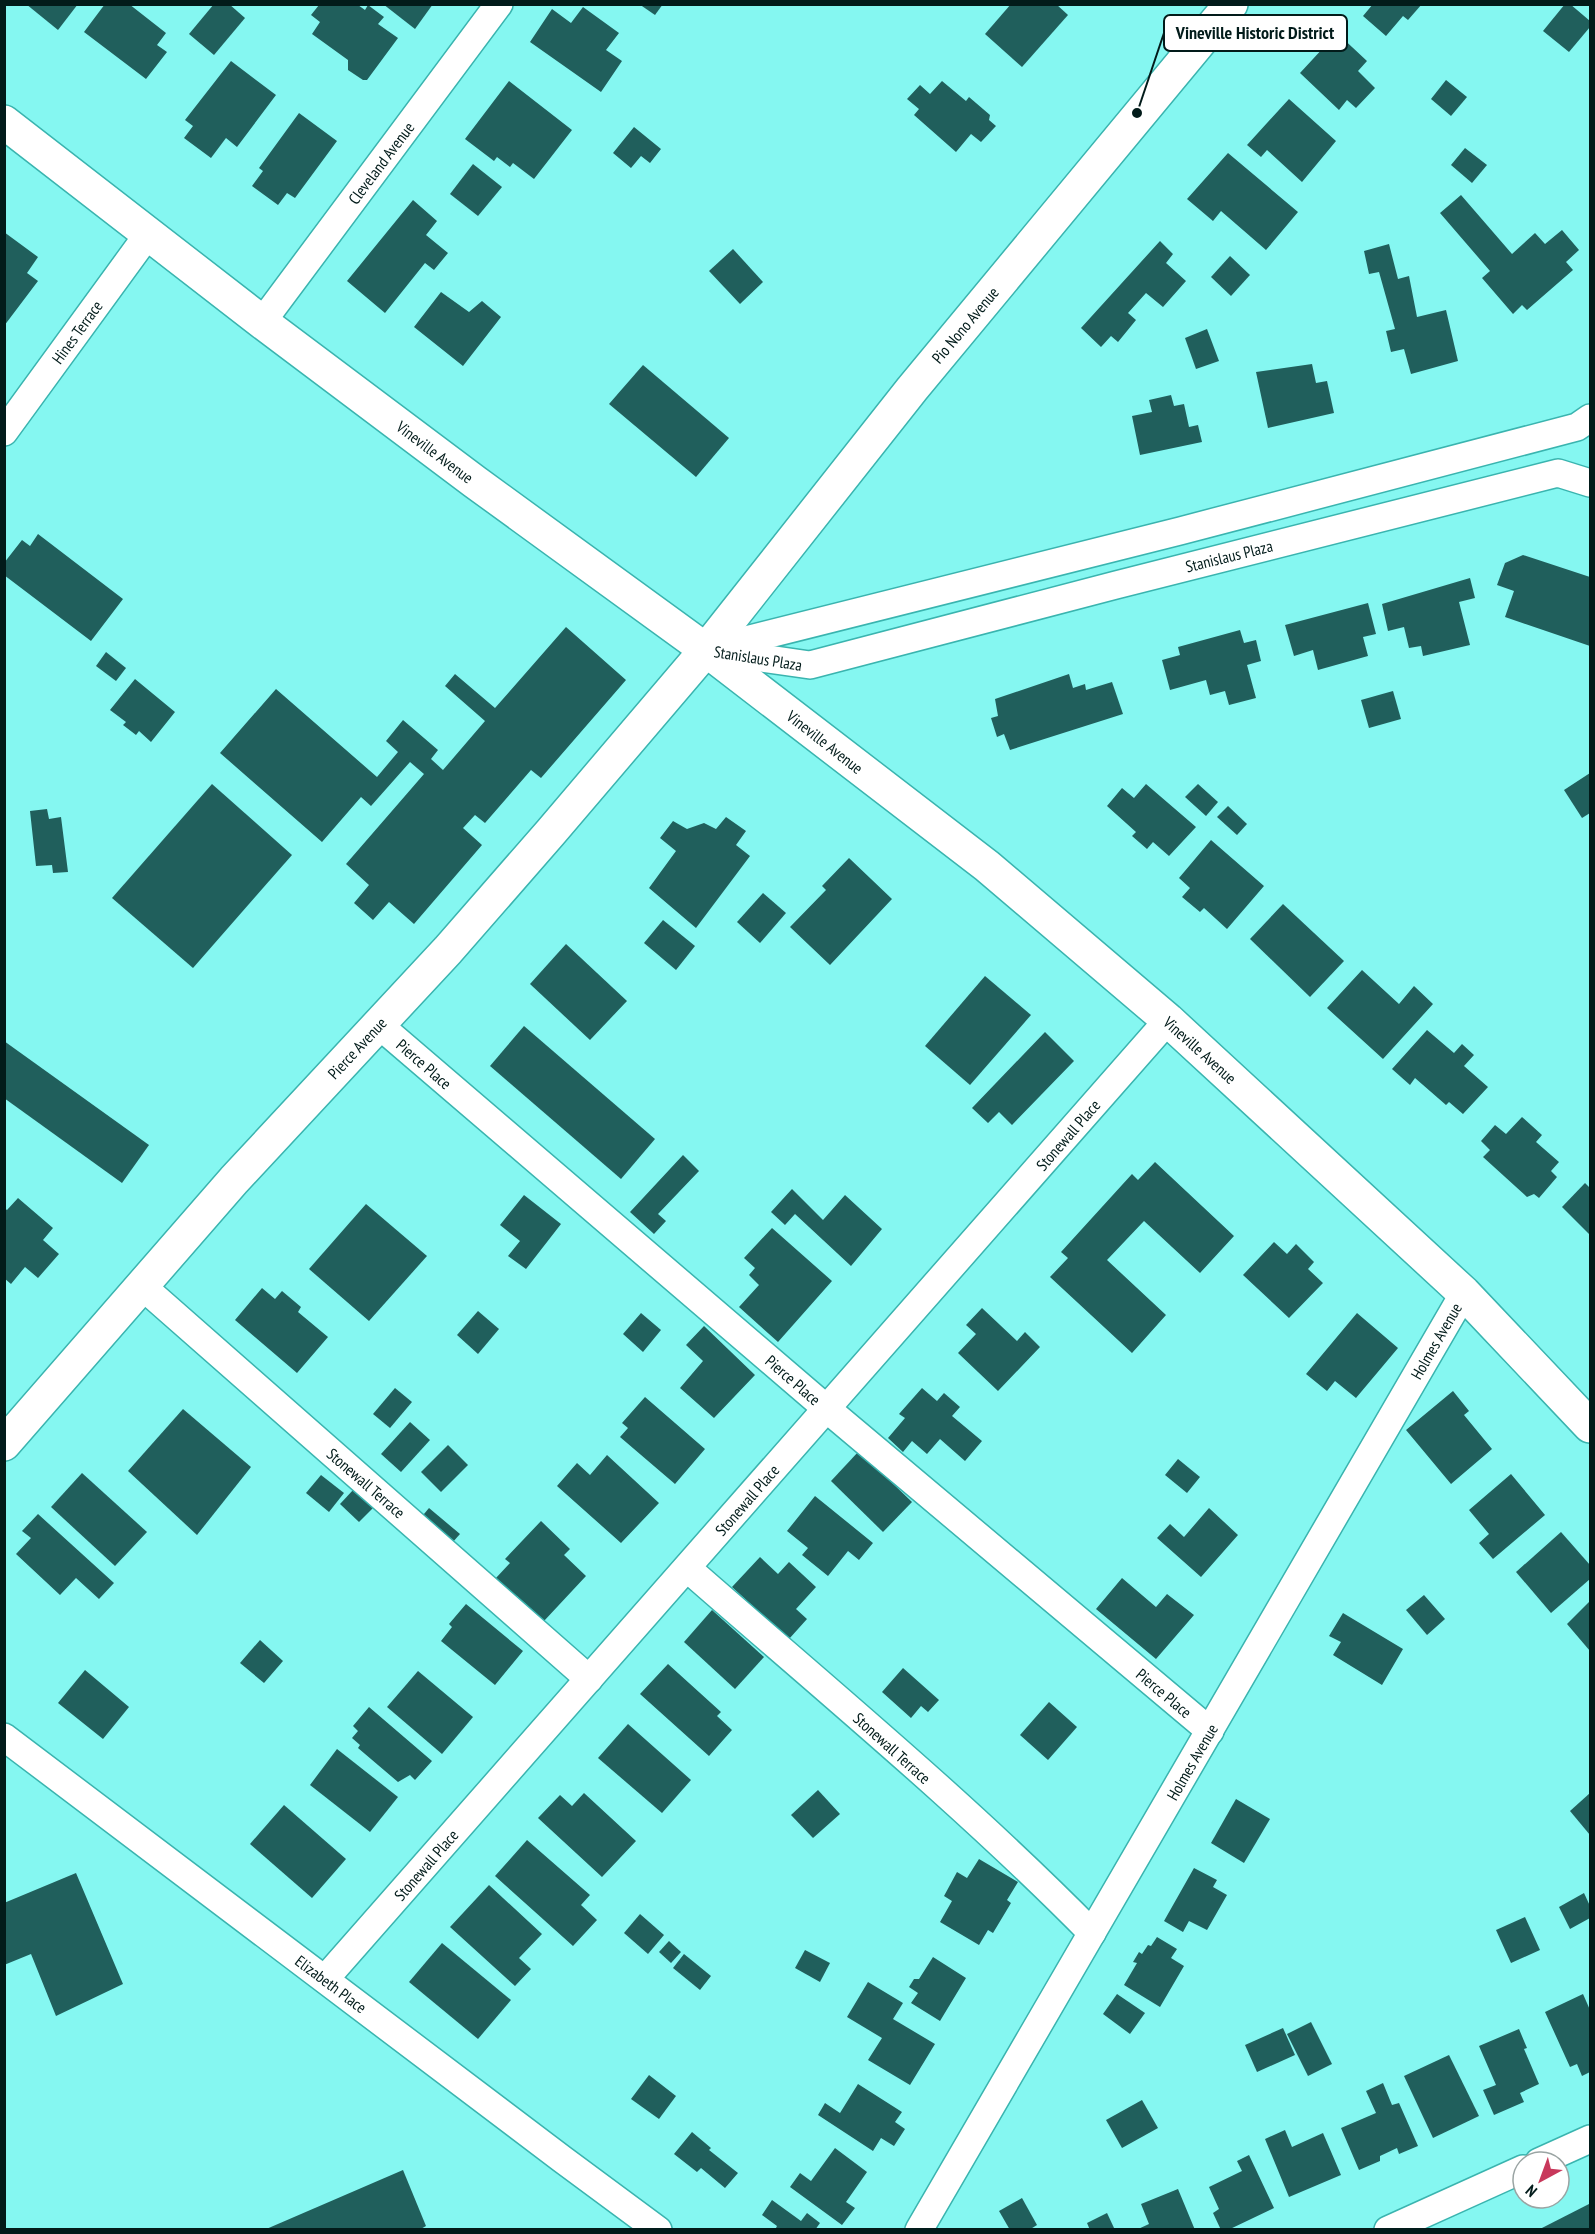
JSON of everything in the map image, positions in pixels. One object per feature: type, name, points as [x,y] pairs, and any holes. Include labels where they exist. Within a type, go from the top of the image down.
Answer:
[{"type":"main road","name":"Pio Nono Avenue","points":[[706,650],[912,389],[1231,4]]},
{"type":"main road","name":"Vineville Avenue","points":[[4,122],[262,322],[475,482],[706,650],[987,866],[1168,1020],[1464,1293],[1590,1426]]},
{"type":"main road","name":"Pierce Avenue","points":[[4,1444],[234,1180],[448,950],[706,650]]},
{"type":"street","name":"Cleveland Avenue","points":[[262,322],[499,4]]},
{"type":"street","name":"Hines Terrace","points":[[4,432],[149,233]]},
{"type":"street","name":"Stanislaus Plaza","points":[[706,650],[1461,458],[1577,427],[1590,418]]},
{"type":"street","name":"Stanislaus Plaza","points":[[706,650],[810,665],[1558,473],[1590,483]]},
{"type":"street","name":"Stonewall Place","points":[[325,1979],[1168,1020]]},
{"type":"street","name":"Pierce Place","points":[[379,1025],[827,1409],[1210,1731]]},
{"type":"street","name":"Stonewall Terrace","points":[[142,1286],[589,1679]]},
{"type":"street","name":"Holmes Avenue","points":[[919,2229],[1464,1293]]},
{"type":"street","name":"Stonewall Terrace","points":[[687,1568],[918,1771],[1062,1902],[1092,1933]]},
{"type":"street","name":"Elizabeth Place","points":[[4,1737],[658,2229]]},
{"type":"street","points":[[1566,2150],[1590,2139]]},
{"type":"street","points":[[1388,2229],[1511,2174]]},
{"type":"building","points":[[26,4],[78,4],[58,30]]},
{"type":"building","points":[[105,4],[129,4],[166,33],[157,45],[167,52],[146,79],[84,32]]},
{"type":"building","points":[[214,4],[229,4],[245,18],[214,55],[189,34]]},
{"type":"building","points":[[383,4],[433,4],[415,29]]},
{"type":"building","points":[[639,4],[663,4],[655,15]]},
{"type":"building","points":[[1011,4],[1056,4],[1068,15],[1022,67],[985,34]]},
{"type":"building","points":[[1373,4],[1422,4],[1408,20],[1403,16],[1386,36],[1363,16]]},
{"type":"building","points":[[1565,4],[1570,4],[1590,21],[1590,27],[1569,52],[1543,31]]},
{"type":"building","points":[[319,5],[358,5],[365,10],[368,5],[384,17],[378,24],[398,38],[367,80],[363,80],[348,70],[348,60],[312,34],[320,22],[311,15]]},
{"type":"building","points":[[583,7],[619,33],[606,50],[622,61],[601,92],[530,42],[552,9],[571,23]]},
{"type":"building","points":[[1337,33],[1367,61],[1358,71],[1375,88],[1356,108],[1347,100],[1339,110],[1300,73]]},
{"type":"building","points":[[231,61],[276,95],[237,147],[226,138],[211,158],[184,138],[193,126],[185,120]]},
{"type":"building","points":[[1446,80],[1467,97],[1451,116],[1431,99]]},
{"type":"building","points":[[509,81],[572,130],[534,179],[513,163],[510,167],[497,157],[494,161],[465,139]]},
{"type":"building","points":[[942,81],[966,101],[969,97],[990,115],[989,120],[996,126],[981,142],[971,134],[956,152],[914,115],[919,109],[907,99],[920,85],[930,94]]},
{"type":"building","points":[[1289,99],[1336,141],[1302,182],[1267,150],[1261,157],[1247,145]]},
{"type":"building","points":[[299,113],[337,141],[295,198],[287,193],[278,205],[252,186],[263,171],[259,168]]},
{"type":"building","points":[[634,127],[661,149],[650,163],[641,156],[631,168],[613,153]]},
{"type":"building","points":[[1465,148],[1487,165],[1472,183],[1451,165]]},
{"type":"building","points":[[1228,153],[1298,212],[1266,250],[1221,211],[1213,221],[1187,199]]},
{"type":"building","points":[[473,164],[502,187],[478,216],[450,194]]},
{"type":"building","points":[[1461,195],[1512,254],[1535,233],[1545,244],[1562,230],[1579,250],[1566,262],[1573,270],[1527,310],[1522,305],[1513,314],[1482,278],[1490,271],[1440,213]]},
{"type":"building","points":[[413,200],[437,221],[426,235],[448,253],[434,270],[425,263],[385,313],[347,281]]},
{"type":"building","points":[[4,232],[38,257],[27,273],[38,281],[4,326]]},
{"type":"building","points":[[1160,241],[1173,254],[1166,263],[1186,281],[1163,307],[1146,293],[1128,313],[1136,320],[1118,342],[1111,336],[1101,347],[1081,328]]},
{"type":"building","points":[[1389,244],[1398,279],[1409,276],[1417,317],[1446,310],[1458,361],[1411,374],[1404,349],[1391,352],[1386,331],[1395,329],[1379,272],[1369,274],[1364,251]]},
{"type":"building","points":[[733,249],[763,282],[740,304],[709,271]]},
{"type":"building","points":[[1230,256],[1250,275],[1231,296],[1211,277]]},
{"type":"building","points":[[441,292],[469,312],[482,301],[501,317],[463,366],[414,327]]},
{"type":"building","points":[[1207,329],[1219,361],[1196,369],[1185,338]]},
{"type":"building","points":[[1312,364],[1316,383],[1327,381],[1334,413],[1268,428],[1256,372]]},
{"type":"building","points":[[643,365],[729,438],[696,477],[609,404]]},
{"type":"building","points":[[1171,395],[1174,406],[1184,404],[1189,427],[1198,425],[1202,442],[1140,455],[1132,416],[1152,412],[1149,400]]},
{"type":"building","points":[[38,534],[123,599],[91,641],[4,575],[4,563],[22,540],[30,546]]},
{"type":"building","points":[[1523,555],[1590,577],[1590,646],[1505,617],[1514,591],[1497,585],[1505,563]]},
{"type":"building","points":[[1470,578],[1475,598],[1459,602],[1470,645],[1423,656],[1421,646],[1409,648],[1404,627],[1388,631],[1382,604]]},
{"type":"building","points":[[1368,603],[1376,634],[1363,637],[1368,656],[1318,670],[1313,650],[1294,656],[1285,625]]},
{"type":"building","points":[[566,627],[626,680],[541,778],[531,770],[485,823],[475,815],[463,828],[482,845],[414,924],[389,902],[373,920],[354,903],[369,885],[346,864],[424,774],[410,762],[371,806],[361,797],[322,842],[220,753],[276,689],[377,777],[398,752],[386,741],[403,720],[438,750],[431,759],[443,770],[485,721],[445,686],[455,674],[495,708]]},
{"type":"building","points":[[1240,630],[1244,643],[1256,640],[1261,661],[1247,665],[1256,698],[1229,705],[1225,691],[1210,695],[1206,680],[1170,690],[1162,660],[1180,655],[1178,647]]},
{"type":"building","points":[[106,652],[126,668],[116,681],[96,666]]},
{"type":"building","points":[[1069,674],[1073,688],[1085,684],[1086,690],[1112,682],[1123,714],[1010,750],[1004,734],[997,737],[991,718],[998,716],[995,699]]},
{"type":"building","points":[[135,679],[175,712],[151,742],[139,731],[136,735],[123,725],[126,722],[110,710]]},
{"type":"building","points":[[1393,691],[1401,719],[1369,728],[1361,700]]},
{"type":"building","points":[[1590,773],[1590,813],[1582,818],[1564,790]]},
{"type":"building","points":[[212,784],[292,855],[193,968],[112,898]]},
{"type":"building","points":[[1146,784],[1196,827],[1169,856],[1153,842],[1147,849],[1132,836],[1136,832],[1107,806],[1122,788],[1134,798]]},
{"type":"building","points":[[1198,784],[1218,802],[1206,816],[1185,797]]},
{"type":"building","points":[[1228,806],[1247,824],[1237,835],[1217,817]]},
{"type":"building","points":[[47,809],[49,819],[61,817],[68,872],[53,873],[52,865],[36,866],[30,811]]},
{"type":"building","points":[[726,817],[746,831],[736,845],[750,856],[696,928],[649,888],[676,851],[660,838],[673,821],[687,829],[704,823],[716,829]]},
{"type":"building","points":[[1211,840],[1264,886],[1227,929],[1204,908],[1200,912],[1182,897],[1190,888],[1179,878]]},
{"type":"building","points":[[849,858],[892,899],[830,965],[790,927],[826,890],[822,886]]},
{"type":"building","points":[[763,893],[786,913],[760,943],[737,922]]},
{"type":"building","points":[[1283,904],[1344,961],[1310,997],[1250,939]]},
{"type":"building","points":[[663,920],[695,946],[676,970],[644,943]]},
{"type":"building","points":[[566,944],[627,1001],[590,1040],[530,984]]},
{"type":"building","points":[[1362,970],[1399,1004],[1414,986],[1433,1004],[1383,1059],[1327,1008]]},
{"type":"building","points":[[985,976],[1031,1015],[970,1085],[925,1046]]},
{"type":"building","points":[[524,1026],[655,1139],[621,1179],[490,1066]]},
{"type":"building","points":[[1427,1030],[1454,1053],[1462,1044],[1474,1055],[1464,1066],[1488,1087],[1463,1114],[1449,1102],[1446,1105],[1415,1078],[1410,1085],[1392,1069]]},
{"type":"building","points":[[1045,1032],[1074,1061],[1012,1125],[999,1112],[988,1123],[972,1108]]},
{"type":"building","points":[[4,1041],[149,1145],[122,1183],[4,1098]]},
{"type":"building","points":[[1522,1117],[1542,1135],[1536,1142],[1559,1162],[1551,1171],[1557,1177],[1539,1198],[1534,1194],[1527,1197],[1483,1157],[1490,1150],[1481,1141],[1495,1125],[1506,1134]]},
{"type":"building","points":[[683,1155],[699,1171],[658,1214],[666,1221],[654,1234],[630,1212]]},
{"type":"building","points":[[1155,1162],[1234,1236],[1200,1273],[1144,1221],[1107,1260],[1166,1315],[1132,1353],[1050,1277],[1068,1258],[1061,1252],[1132,1174],[1138,1180]]},
{"type":"building","points":[[1585,1183],[1590,1188],[1590,1235],[1562,1207]]},
{"type":"building","points":[[792,1189],[823,1220],[845,1195],[882,1229],[851,1266],[795,1214],[785,1225],[771,1212]]},
{"type":"building","points":[[524,1195],[561,1224],[526,1269],[508,1256],[520,1241],[500,1225]]},
{"type":"building","points":[[18,1198],[53,1228],[43,1240],[59,1254],[38,1278],[25,1267],[11,1284],[4,1278],[4,1208],[7,1210]]},
{"type":"building","points":[[366,1204],[427,1256],[369,1321],[309,1269]]},
{"type":"building","points":[[772,1228],[832,1281],[778,1342],[739,1307],[759,1285],[749,1275],[755,1268],[744,1258]]},
{"type":"building","points":[[1274,1242],[1287,1254],[1296,1244],[1314,1262],[1308,1269],[1323,1283],[1289,1318],[1243,1275]]},
{"type":"building","points":[[262,1288],[275,1299],[282,1291],[301,1307],[298,1312],[328,1337],[297,1373],[235,1320]]},
{"type":"building","points":[[982,1308],[1017,1341],[1025,1332],[1040,1347],[998,1391],[958,1353],[976,1334],[966,1325]]},
{"type":"building","points":[[478,1311],[499,1329],[478,1354],[457,1335]]},
{"type":"building","points":[[641,1313],[661,1330],[643,1352],[623,1334]]},
{"type":"building","points":[[1357,1313],[1398,1348],[1356,1398],[1335,1381],[1327,1391],[1306,1374]]},
{"type":"building","points":[[704,1326],[755,1375],[714,1418],[680,1388],[703,1361],[686,1345]]},
{"type":"building","points":[[395,1388],[412,1402],[390,1428],[373,1414]]},
{"type":"building","points":[[922,1388],[937,1401],[944,1393],[960,1407],[952,1416],[982,1441],[965,1461],[940,1439],[927,1454],[912,1441],[903,1452],[888,1438],[905,1418],[899,1414]]},
{"type":"building","points":[[1453,1391],[1469,1411],[1464,1415],[1492,1449],[1451,1484],[1406,1430]]},
{"type":"building","points":[[645,1397],[705,1449],[675,1484],[620,1437],[628,1428],[622,1423]]},
{"type":"building","points":[[183,1409],[251,1467],[197,1535],[128,1471]]},
{"type":"building","points":[[410,1422],[430,1440],[401,1472],[381,1454]]},
{"type":"building","points":[[448,1445],[468,1465],[441,1492],[421,1472]]},
{"type":"building","points":[[859,1451],[912,1502],[883,1532],[831,1481]]},
{"type":"building","points":[[607,1455],[659,1503],[621,1543],[557,1486],[577,1463],[590,1475]]},
{"type":"building","points":[[1178,1459],[1200,1477],[1187,1493],[1165,1475]]},
{"type":"building","points":[[82,1473],[147,1532],[115,1566],[51,1507]]},
{"type":"building","points":[[1511,1474],[1545,1515],[1493,1559],[1479,1543],[1489,1534],[1469,1510]]},
{"type":"building","points":[[321,1475],[344,1493],[329,1512],[306,1493]]},
{"type":"building","points":[[354,1489],[374,1507],[359,1522],[340,1504]]},
{"type":"building","points":[[815,1496],[873,1543],[859,1560],[848,1551],[828,1576],[802,1555],[808,1548],[787,1531]]},
{"type":"building","points":[[429,1508],[460,1534],[444,1552],[414,1526]]},
{"type":"building","points":[[1209,1508],[1238,1535],[1201,1577],[1157,1538],[1170,1524],[1184,1537]]},
{"type":"building","points":[[38,1514],[114,1583],[99,1599],[76,1578],[60,1595],[16,1554],[31,1538],[22,1531]]},
{"type":"building","points":[[541,1521],[570,1549],[564,1555],[586,1576],[544,1621],[517,1596],[510,1604],[495,1579],[510,1563],[505,1559]]},
{"type":"building","points":[[1561,1532],[1590,1565],[1590,1579],[1551,1613],[1516,1572]]},
{"type":"building","points":[[760,1557],[778,1574],[789,1562],[816,1587],[796,1609],[807,1619],[789,1639],[732,1587]]},
{"type":"building","points":[[1122,1578],[1156,1607],[1167,1594],[1194,1615],[1156,1659],[1096,1609]]},
{"type":"building","points":[[1424,1595],[1445,1619],[1427,1635],[1406,1610]]},
{"type":"building","points":[[1590,1601],[1590,1651],[1567,1624]]},
{"type":"building","points":[[466,1604],[523,1651],[495,1685],[441,1641],[452,1627],[449,1624]]},
{"type":"building","points":[[712,1610],[764,1657],[735,1689],[684,1642]]},
{"type":"building","points":[[1343,1613],[1403,1649],[1382,1685],[1333,1655],[1341,1642],[1329,1636]]},
{"type":"building","points":[[260,1640],[283,1661],[264,1683],[240,1663]]},
{"type":"building","points":[[668,1664],[721,1712],[717,1716],[732,1730],[709,1756],[640,1694]]},
{"type":"building","points":[[903,1668],[939,1700],[928,1712],[921,1706],[911,1718],[882,1692]]},
{"type":"building","points":[[85,1670],[129,1707],[103,1739],[58,1703]]},
{"type":"building","points":[[418,1671],[473,1717],[442,1754],[387,1707]]},
{"type":"building","points":[[1049,1702],[1077,1727],[1048,1760],[1020,1735]]},
{"type":"building","points":[[369,1707],[432,1761],[415,1780],[410,1775],[398,1782],[358,1748],[360,1745],[352,1738],[358,1731],[353,1726]]},
{"type":"building","points":[[628,1724],[691,1780],[662,1813],[598,1758]]},
{"type":"building","points":[[337,1749],[398,1797],[370,1832],[310,1785]]},
{"type":"building","points":[[818,1790],[840,1814],[813,1838],[791,1815]]},
{"type":"building","points":[[584,1793],[636,1841],[602,1877],[538,1818],[560,1795],[572,1806]]},
{"type":"building","points":[[1590,1793],[1590,1835],[1570,1811]]},
{"type":"building","points":[[1236,1799],[1270,1819],[1244,1863],[1211,1843]]},
{"type":"building","points":[[284,1805],[346,1859],[312,1898],[250,1844]]},
{"type":"building","points":[[527,1840],[590,1895],[581,1905],[597,1920],[573,1946],[495,1876]]},
{"type":"building","points":[[979,1859],[1018,1882],[1007,1900],[1011,1903],[993,1933],[988,1930],[979,1945],[940,1922],[952,1901],[944,1896],[957,1872],[967,1878]]},
{"type":"building","points":[[1194,1868],[1217,1880],[1213,1887],[1227,1895],[1207,1930],[1189,1921],[1183,1932],[1164,1921]]},
{"type":"building","points":[[76,1873],[123,1984],[56,2016],[31,1954],[4,1965],[4,1903]]},
{"type":"building","points":[[489,1885],[542,1934],[519,1958],[531,1969],[515,1986],[450,1927]]},
{"type":"building","points":[[1584,1893],[1590,1906],[1590,1918],[1570,1929],[1559,1907]]},
{"type":"building","points":[[640,1914],[664,1935],[648,1954],[624,1933]]},
{"type":"building","points":[[1525,1917],[1540,1950],[1511,1963],[1496,1930]]},
{"type":"building","points":[[1157,1937],[1177,1949],[1171,1958],[1184,1966],[1160,2007],[1124,1985],[1137,1963],[1133,1962],[1139,1952],[1142,1954]]},
{"type":"building","points":[[669,1941],[681,1952],[671,1963],[659,1952]]},
{"type":"building","points":[[442,1943],[511,2000],[478,2039],[409,1982]]},
{"type":"building","points":[[805,1950],[830,1963],[820,1982],[795,1968]]},
{"type":"building","points":[[684,1954],[711,1976],[700,1990],[673,1968]]},
{"type":"building","points":[[933,1957],[966,1978],[940,2021],[911,2003],[918,1993],[909,1987],[914,1979],[919,1979]]},
{"type":"building","points":[[868,1982],[903,2003],[893,2019],[935,2044],[910,2085],[868,2060],[882,2038],[847,2017]]},
{"type":"building","points":[[1117,1994],[1145,2013],[1130,2034],[1103,2014]]},
{"type":"building","points":[[1583,1994],[1590,2010],[1590,2072],[1582,2076],[1577,2064],[1570,2067],[1545,2012]]},
{"type":"building","points":[[1311,2022],[1332,2064],[1308,2076],[1287,2034]]},
{"type":"building","points":[[1283,2028],[1295,2055],[1257,2072],[1245,2045]]},
{"type":"building","points":[[1519,2029],[1527,2048],[1524,2049],[1539,2084],[1520,2093],[1524,2102],[1494,2115],[1483,2090],[1496,2085],[1479,2046]]},
{"type":"building","points":[[1449,2055],[1479,2116],[1433,2138],[1404,2076]]},
{"type":"building","points":[[649,2075],[676,2096],[659,2119],[631,2099]]},
{"type":"building","points":[[1383,2083],[1392,2105],[1399,2103],[1418,2146],[1399,2154],[1397,2148],[1380,2156],[1380,2161],[1359,2170],[1341,2128],[1376,2113],[1366,2091]]},
{"type":"building","points":[[858,2084],[902,2112],[895,2122],[905,2129],[894,2146],[881,2138],[873,2151],[818,2115],[825,2103],[840,2113]]},
{"type":"building","points":[[1142,2100],[1158,2128],[1122,2148],[1106,2120]]},
{"type":"building","points":[[1285,2130],[1292,2147],[1323,2133],[1341,2175],[1289,2197],[1265,2139]]},
{"type":"building","points":[[692,2132],[711,2148],[709,2150],[738,2173],[725,2188],[701,2168],[697,2172],[674,2154]]},
{"type":"building","points":[[835,2148],[867,2172],[846,2202],[855,2208],[842,2225],[790,2187],[800,2173],[811,2181]]},
{"type":"building","points":[[1249,2155],[1274,2208],[1228,2230],[1221,2230],[1213,2213],[1219,2209],[1209,2187],[1242,2171],[1237,2161]]},
{"type":"building","points":[[403,2170],[426,2226],[419,2230],[264,2230]]},
{"type":"building","points":[[1178,2189],[1195,2230],[1136,2230],[1149,2224],[1141,2204]]},
{"type":"building","points":[[1022,2198],[1037,2225],[1029,2230],[1010,2230],[999,2211]]},
{"type":"building","points":[[772,2200],[801,2221],[807,2213],[820,2223],[815,2230],[775,2230],[777,2226],[762,2215]]},
{"type":"building","points":[[1589,2204],[1590,2230],[1538,2230]]},
{"type":"building","points":[[1107,2213],[1115,2230],[1090,2230],[1087,2223]]},
{"type":"place","name":"Vineville Historic District","points":[[1137,113]]}]
